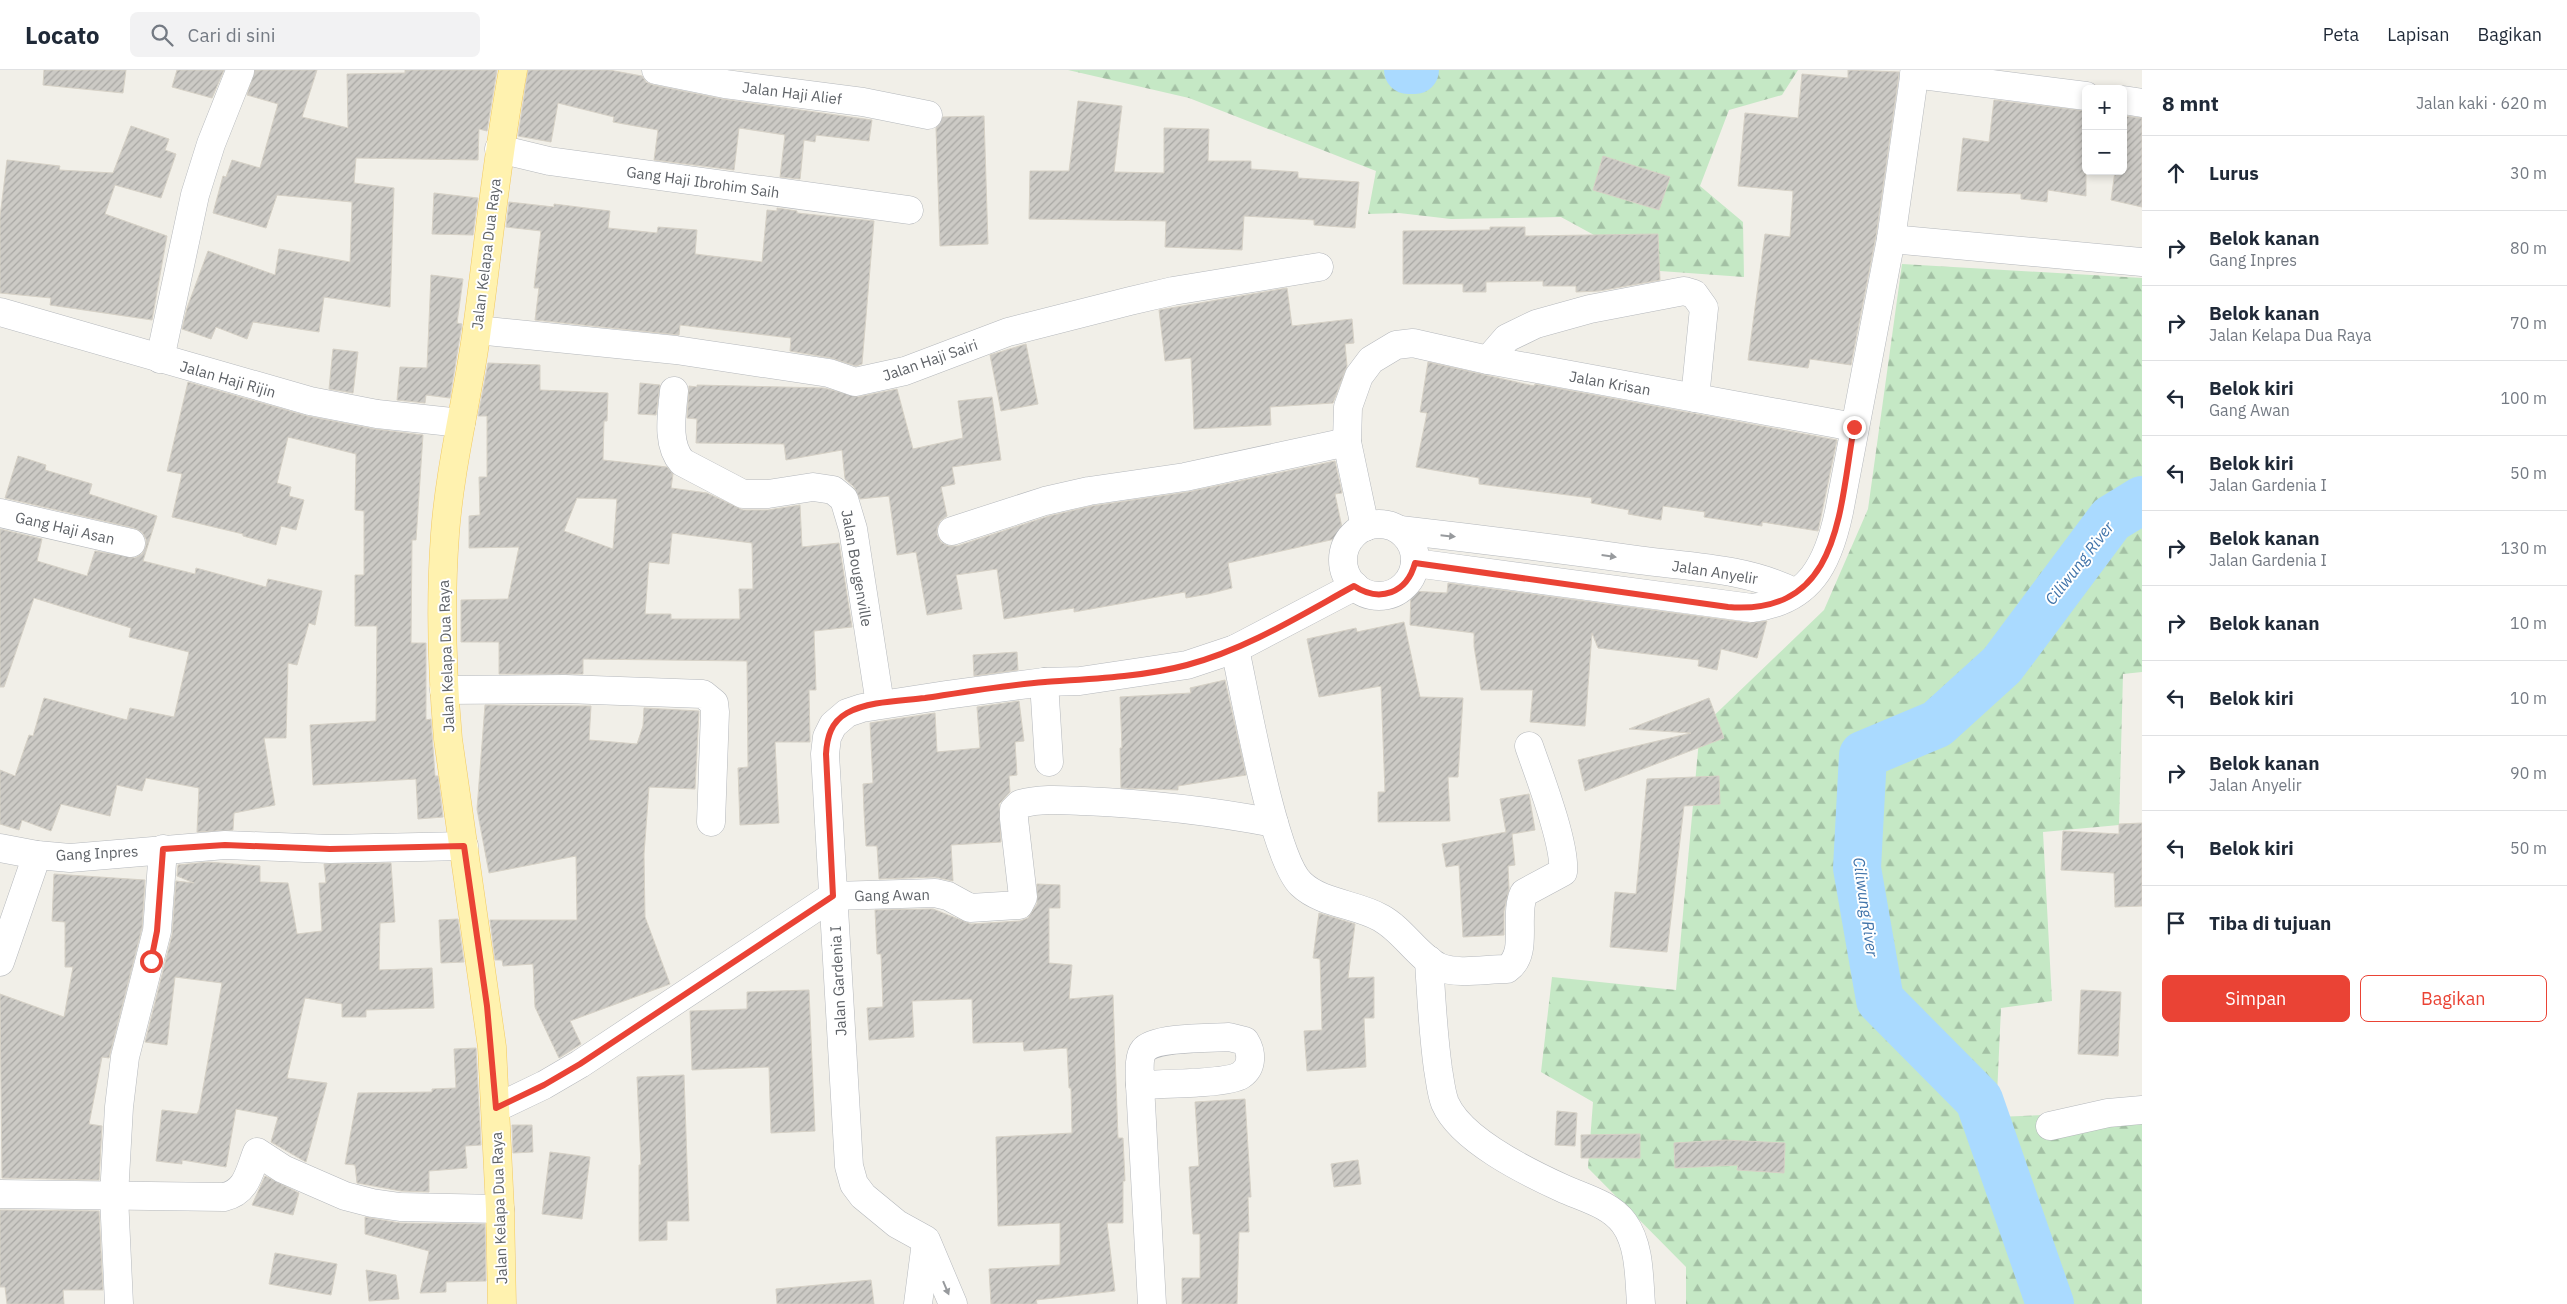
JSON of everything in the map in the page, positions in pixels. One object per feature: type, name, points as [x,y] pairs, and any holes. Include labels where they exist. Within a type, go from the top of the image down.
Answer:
[{"type":"main road","name":"Jalan Kelapa Dua Raya","points":[[502,1304],[496,1108],[487,1006],[448,739],[444,690],[442,600],[446,533],[461,423],[477,330],[498,150],[513,70]]},
{"type":"street","name":"Jalan Haji Alief","points":[[656,70],[725,84],[863,102],[928,114]]},
{"type":"street","points":[[160,359],[195,195],[211,144],[240,71]]},
{"type":"street","points":[[1794,592],[1817,573],[1829,553],[1891,239],[1914,72],[2082,95]]},
{"type":"street","points":[[2127,101],[2142,103]]},
{"type":"street","name":"Gang Haji Ibrohim Saih","points":[[498,150],[549,161],[909,210]]},
{"type":"street","points":[[1891,239],[2142,262]]},
{"type":"street","name":"Jalan Haji Sairi","points":[[477,330],[676,350],[828,373],[854,382],[905,371],[1008,332],[1130,301],[1173,291],[1319,267]]},
{"type":"street","points":[[1488,360],[1507,338],[1536,324],[1590,309],[1684,292],[1694,294],[1704,308],[1694,398]]},
{"type":"street","name":"Jalan Haji Rijin","points":[[0,312],[310,402],[377,414],[461,423]]},
{"type":"street","name":"Jalan Krisan","points":[[1347,442],[1347,416],[1351,392],[1359,376],[1371,360],[1396,345],[1412,344],[1488,360],[1854,427]]},
{"type":"street","name":"Jalan Bougenville","points":[[674,391],[673,444],[675,453],[682,462],[743,494],[768,494],[813,487],[833,490],[844,499],[853,529],[880,704]]},
{"type":"street","points":[[952,532],[1045,501],[1089,491],[1184,477],[1347,442],[1365,527]]},
{"type":"street","name":"Gang Haji Asan","points":[[0,513],[131,543]]},
{"type":"street","points":[[1377,524],[1400,530],[1414,550],[1415,563],[1412,574],[1397,591],[1375,596],[1354,586],[1347,576],[1344,566],[1344,554],[1348,542],[1355,533],[1365,527],[1377,524]]},
{"type":"street","name":"Jalan Anyelir","points":[[1400,530],[1523,544],[1713,570],[1763,579],[1794,592]]},
{"type":"street","name":"Jalan Anyelir","points":[[1415,563],[1752,608],[1778,603],[1794,592]]},
{"type":"street","name":"Jalan Gardenia I","points":[[926,1240],[876,1209],[854,1184],[847,1150],[826,754],[827,737],[833,725],[847,713],[880,704],[1044,682],[1080,681],[1187,665],[1235,649],[1354,586]]},
{"type":"street","points":[[1235,649],[1274,823],[1290,868],[1301,884],[1322,896],[1380,917],[1400,931],[1437,966],[1453,970],[1507,969],[1514,964],[1518,953],[1519,909],[1524,893],[1563,872],[1564,864],[1551,812],[1529,746]]},
{"type":"street","points":[[1044,682],[1049,762]]},
{"type":"street","points":[[444,690],[565,689],[703,694],[714,703],[715,712],[711,822]]},
{"type":"street","name":"Gang Awan","points":[[496,1108],[544,1085],[580,1064],[833,896],[935,894],[948,896],[970,908],[1000,908],[1019,905],[1023,897],[1014,810],[1020,804],[1030,801],[1098,802],[1155,806],[1227,814],[1274,823]]},
{"type":"street","name":"Gang Inpres","points":[[0,848],[36,855],[70,858],[225,845],[330,849],[464,846]]},
{"type":"street","points":[[119,1304],[114,1196],[119,1107],[125,1057],[157,931],[163,849]]},
{"type":"street","points":[[0,962],[36,855]]},
{"type":"street","points":[[1429,960],[1436,1055],[1445,1102],[1458,1123],[1502,1156],[1535,1175],[1597,1202],[1616,1214],[1625,1225],[1633,1243],[1638,1268],[1641,1304]]},
{"type":"street","points":[[1140,1085],[1152,1304]]},
{"type":"street","points":[[2050,1126],[2108,1113],[2142,1110]]},
{"type":"street","points":[[0,1194],[216,1198],[235,1195],[244,1186],[257,1152],[296,1175],[344,1196],[372,1203],[400,1207],[500,1209]]},
{"type":"street","points":[[918,1304],[926,1240]]},
{"type":"street","points":[[926,1240],[953,1304]]},
{"type":"green space","points":[[1068,70],[1798,70],[1782,95],[1729,110],[1700,186],[1743,222],[1744,277],[1660,271],[1561,217],[1451,219],[1399,213],[1368,214],[1376,171],[1189,98]]},
{"type":"green space","points":[[1902,264],[2142,278],[2142,672],[2123,674],[2119,825],[2043,832],[2052,1001],[2001,1008],[1996,1117],[2142,1111],[2142,1304],[1686,1304],[1686,1267],[1588,1168],[1593,1102],[1541,1072],[1552,977],[1676,990],[1700,729],[1824,610],[1868,509]]},
{"type":"building","points":[[44,70],[126,70],[123,93],[43,85]]},
{"type":"building","points":[[177,70],[224,70],[212,98],[172,87]]},
{"type":"building","points":[[255,70],[317,70],[302,117],[348,128],[347,74],[405,73],[405,70],[497,70],[487,131],[479,129],[478,160],[356,158],[354,183],[394,188],[390,307],[324,297],[319,332],[253,322],[247,339],[216,327],[211,339],[182,329],[187,308],[208,251],[275,275],[279,249],[350,262],[352,202],[277,195],[266,228],[213,213],[223,176],[226,177],[232,160],[260,168],[278,104],[247,95]]},
{"type":"building","points":[[528,70],[609,70],[642,76],[646,82],[653,85],[722,99],[872,120],[869,141],[816,135],[815,142],[804,140],[800,179],[780,177],[785,135],[739,128],[734,170],[654,160],[658,130],[613,122],[614,117],[558,103],[551,142],[518,136]]},
{"type":"building","points":[[1848,70],[1899,72],[1876,236],[1851,365],[1810,359],[1808,368],[1748,360],[1765,234],[1790,237],[1793,191],[1738,186],[1745,113],[1798,118],[1802,74],[1848,78]]},
{"type":"building","points":[[1994,100],[2082,111],[2082,175],[2086,175],[2086,196],[2048,190],[2047,202],[2021,199],[2021,194],[1957,191],[1963,138],[1989,142]]},
{"type":"building","points":[[1078,101],[1122,106],[1114,172],[1164,173],[1164,128],[1209,129],[1208,161],[1251,161],[1251,169],[1298,172],[1298,178],[1359,182],[1355,228],[1314,225],[1314,220],[1244,216],[1242,250],[1165,247],[1166,221],[1029,219],[1030,171],[1069,171]]},
{"type":"building","points":[[984,116],[988,244],[940,246],[936,128],[943,117]]},
{"type":"building","points":[[2127,116],[2142,118],[2142,207],[2111,200],[2114,175],[2127,175]]},
{"type":"building","points":[[131,126],[169,139],[165,150],[176,154],[161,198],[115,185],[105,214],[167,236],[152,320],[50,305],[51,298],[0,293],[0,217],[7,160],[60,166],[59,170],[113,173]]},
{"type":"building","points":[[1603,156],[1670,177],[1659,210],[1593,190]]},
{"type":"building","points":[[434,193],[478,198],[473,235],[432,234]]},
{"type":"building","points":[[509,202],[554,207],[554,204],[610,211],[608,228],[657,233],[658,227],[697,230],[695,254],[762,262],[767,210],[777,211],[777,208],[797,211],[797,213],[874,221],[862,364],[856,366],[831,358],[790,351],[791,338],[680,325],[679,335],[535,320],[539,288],[534,288],[541,231],[506,227]]},
{"type":"building","points":[[1490,227],[1525,227],[1525,236],[1658,234],[1660,280],[1599,291],[1576,292],[1576,286],[1543,286],[1543,281],[1486,282],[1486,292],[1463,292],[1463,284],[1403,284],[1403,231],[1490,230]]},
{"type":"building","points":[[431,275],[463,279],[457,323],[462,324],[450,398],[426,395],[425,403],[397,400],[400,367],[427,368]]},
{"type":"building","points":[[1287,288],[1292,326],[1352,319],[1354,343],[1345,344],[1347,366],[1333,403],[1270,407],[1271,425],[1194,429],[1191,358],[1165,361],[1159,310]]},
{"type":"building","points":[[1026,344],[1038,404],[1001,411],[990,355]]},
{"type":"building","points":[[333,349],[358,352],[353,393],[329,389]]},
{"type":"building","points":[[1428,362],[1534,386],[1535,384],[1837,440],[1818,531],[1762,522],[1762,526],[1704,517],[1705,512],[1663,506],[1661,520],[1628,514],[1629,510],[1591,503],[1592,498],[1479,484],[1479,478],[1416,467],[1427,413],[1420,412]]},
{"type":"building","points":[[488,363],[540,365],[540,390],[608,393],[607,421],[604,421],[603,460],[667,467],[673,474],[671,488],[707,493],[743,510],[768,510],[800,505],[802,547],[839,543],[852,627],[814,631],[816,690],[809,690],[810,742],[775,742],[779,823],[740,825],[738,768],[748,767],[747,661],[583,659],[583,674],[499,674],[499,642],[461,642],[461,600],[508,599],[519,547],[469,548],[469,516],[480,515],[479,477],[487,477],[487,416],[478,416]],"holes":[[[577,498],[617,499],[613,549],[564,531]],[[672,533],[752,543],[753,589],[739,589],[740,619],[671,619],[671,614],[645,614],[649,562],[669,564]]]},
{"type":"building","points":[[188,382],[307,416],[374,429],[423,435],[416,540],[412,540],[411,643],[426,643],[426,720],[431,719],[435,776],[438,776],[443,817],[418,819],[416,779],[313,785],[310,725],[376,721],[377,626],[355,626],[355,575],[364,575],[364,511],[355,510],[356,454],[288,437],[277,483],[291,487],[289,496],[304,500],[296,530],[281,526],[276,545],[243,536],[243,534],[172,517],[182,474],[167,471]]},
{"type":"building","points":[[640,383],[660,385],[656,415],[638,414]]},
{"type":"building","points":[[697,385],[824,388],[858,397],[897,389],[913,449],[963,438],[958,401],[992,397],[1001,460],[952,467],[955,484],[941,487],[947,516],[940,521],[937,528],[937,535],[941,542],[948,546],[957,546],[1049,516],[1092,506],[1188,492],[1335,461],[1342,493],[1335,494],[1344,537],[1228,563],[1232,588],[1208,594],[1186,598],[1185,592],[1074,612],[1074,608],[1004,619],[997,569],[956,575],[962,609],[927,615],[916,552],[897,555],[889,496],[860,499],[854,487],[845,479],[842,450],[786,460],[784,444],[696,443],[697,419],[687,418],[689,386],[697,387]]},
{"type":"building","points":[[18,456],[46,465],[45,470],[92,484],[89,494],[157,516],[143,561],[195,574],[196,568],[266,587],[268,579],[322,591],[315,625],[309,623],[297,665],[288,663],[286,738],[264,738],[275,805],[234,813],[233,830],[197,832],[199,788],[146,778],[142,791],[117,785],[110,816],[61,804],[51,831],[22,820],[19,830],[0,824],[0,770],[15,776],[29,735],[33,736],[44,698],[127,720],[130,708],[174,717],[189,652],[129,637],[131,628],[34,598],[4,687],[0,687],[0,529],[42,539],[37,561],[87,576],[95,551],[135,558],[142,554],[146,546],[146,539],[142,532],[134,528],[5,498]]},
{"type":"building","points":[[1448,583],[1750,623],[1767,621],[1757,658],[1721,649],[1717,670],[1698,666],[1699,660],[1598,648],[1592,633],[1585,726],[1530,722],[1533,690],[1481,690],[1474,646],[1474,633],[1410,625],[1411,591],[1447,593]]},
{"type":"building","points":[[1404,622],[1420,697],[1463,698],[1458,777],[1448,777],[1450,821],[1378,822],[1378,792],[1385,792],[1381,686],[1319,697],[1307,639],[1356,628],[1357,632]]},
{"type":"building","points":[[1017,652],[1018,670],[974,676],[973,655]]},
{"type":"building","points":[[1225,680],[1246,775],[1178,786],[1178,790],[1121,788],[1120,697],[1191,693],[1190,688]]},
{"type":"building","points":[[1709,698],[1724,738],[1585,791],[1578,760],[1691,733],[1629,729]]},
{"type":"building","points":[[1019,701],[1024,741],[1015,742],[1017,775],[1009,776],[1010,792],[999,804],[1001,842],[951,845],[953,881],[935,877],[879,879],[877,846],[866,846],[863,784],[873,783],[870,723],[935,713],[937,752],[980,748],[977,707]]},
{"type":"building","points":[[485,705],[591,706],[589,740],[637,744],[643,726],[644,708],[699,711],[695,789],[649,787],[644,854],[645,917],[670,984],[570,1021],[581,1044],[559,1058],[535,1007],[533,964],[503,966],[502,960],[495,960],[490,920],[577,920],[576,856],[489,873],[477,809]]},
{"type":"building","points":[[1719,776],[1720,804],[1684,806],[1667,952],[1610,947],[1615,892],[1636,894],[1647,779]]},
{"type":"building","points":[[1529,794],[1535,830],[1512,834],[1515,865],[1508,866],[1509,889],[1504,911],[1504,935],[1463,937],[1459,865],[1446,867],[1442,844],[1506,832],[1500,799]]},
{"type":"building","points":[[2142,823],[2142,906],[2115,907],[2114,873],[2061,870],[2063,831],[2119,834],[2119,824]]},
{"type":"building","points":[[208,862],[260,866],[260,882],[288,883],[297,934],[322,931],[319,883],[326,883],[324,864],[391,863],[395,922],[380,923],[379,970],[432,968],[434,1008],[366,1010],[366,1017],[342,1017],[342,1004],[305,998],[287,1078],[327,1083],[306,1162],[271,1142],[278,1117],[236,1109],[226,1167],[182,1160],[182,1164],[156,1161],[162,1110],[197,1114],[199,1110],[222,983],[175,977],[167,1045],[145,1042],[172,935],[176,881],[194,883],[177,876],[178,865]]},
{"type":"building","points":[[54,874],[145,880],[142,928],[109,1058],[102,1057],[89,1124],[102,1126],[99,1180],[2,1178],[0,994],[64,1017],[73,967],[65,967],[65,922],[52,921]]},
{"type":"building","points":[[1037,884],[1060,885],[1060,908],[1049,908],[1049,963],[1072,965],[1069,999],[1113,995],[1118,1138],[1123,1138],[1125,1181],[1123,1181],[1123,1223],[1107,1223],[1115,1291],[1036,1300],[1037,1304],[991,1304],[989,1269],[1060,1265],[1060,1223],[998,1226],[996,1137],[1072,1133],[1071,1088],[1069,1088],[1067,1048],[1024,1051],[1023,1042],[973,1043],[972,999],[912,1001],[914,1037],[869,1040],[867,1008],[883,1007],[881,954],[877,954],[875,910],[933,909],[971,924],[1020,921],[1028,918],[1037,904]]},
{"type":"building","points":[[1319,913],[1355,924],[1348,978],[1374,977],[1374,1018],[1364,1018],[1366,1067],[1307,1071],[1304,1031],[1322,1030],[1320,959],[1313,958]]},
{"type":"building","points":[[458,919],[464,962],[441,963],[439,920]]},
{"type":"building","points":[[809,990],[815,1131],[771,1133],[769,1067],[692,1070],[690,1011],[747,1009],[747,992]]},
{"type":"building","points":[[2081,990],[2121,992],[2118,1056],[2078,1054]]},
{"type":"building","points":[[476,1048],[481,1145],[465,1146],[467,1168],[429,1171],[429,1192],[401,1191],[357,1183],[355,1165],[345,1164],[358,1093],[432,1092],[432,1089],[456,1088],[454,1049]]},
{"type":"building","points":[[684,1075],[689,1221],[667,1221],[667,1240],[639,1241],[639,1165],[641,1165],[637,1077]]},
{"type":"building","points":[[1245,1099],[1251,1197],[1248,1197],[1249,1232],[1239,1232],[1237,1304],[1182,1304],[1182,1278],[1200,1278],[1200,1234],[1193,1234],[1189,1167],[1199,1166],[1195,1102]]},
{"type":"building","points":[[1557,1111],[1577,1113],[1575,1146],[1555,1145]]},
{"type":"building","points":[[512,1125],[532,1125],[533,1152],[513,1153]]},
{"type":"building","points":[[1640,1134],[1640,1158],[1581,1158],[1581,1135]]},
{"type":"building","points":[[1725,1140],[1785,1143],[1784,1173],[1737,1170],[1738,1165],[1675,1168],[1674,1143]]},
{"type":"building","points":[[550,1152],[590,1157],[582,1219],[542,1214]]},
{"type":"building","points":[[1358,1160],[1361,1184],[1334,1187],[1331,1164]]},
{"type":"building","points":[[265,1176],[299,1193],[293,1215],[252,1205]]},
{"type":"building","points":[[0,1210],[99,1211],[103,1290],[63,1290],[64,1304],[7,1304],[5,1287],[0,1287]]},
{"type":"building","points":[[365,1217],[400,1223],[485,1224],[486,1281],[446,1282],[446,1292],[420,1293],[429,1251],[365,1234]]},
{"type":"building","points":[[275,1253],[337,1264],[331,1295],[269,1284]]},
{"type":"building","points":[[366,1270],[396,1275],[399,1299],[369,1301]]},
{"type":"building","points":[[871,1280],[874,1304],[777,1304],[776,1289]]},
{"type":"waterway","name":"Ciliwung River","points":[[1408,70],[1415,70]]},
{"type":"waterway","name":"Ciliwung River","points":[[2050,1304],[1979,1100],[1880,1000],[1857,868],[1863,755],[1937,724],[2002,665],[2111,519],[2142,500]]},
{"type":"route","points":[[151,961],[157,931],[163,849],[225,845],[330,849],[464,846],[481,956],[492,1047],[496,1108],[544,1085],[580,1064],[833,896],[826,754],[827,737],[833,725],[847,713],[880,704],[1044,682],[1080,681],[1187,665],[1235,649],[1354,586],[1375,596],[1397,591],[1406,584],[1412,574],[1415,563],[1728,607],[1766,607],[1778,603],[1809,581],[1824,564],[1829,553],[1839,512],[1854,427]]}]
